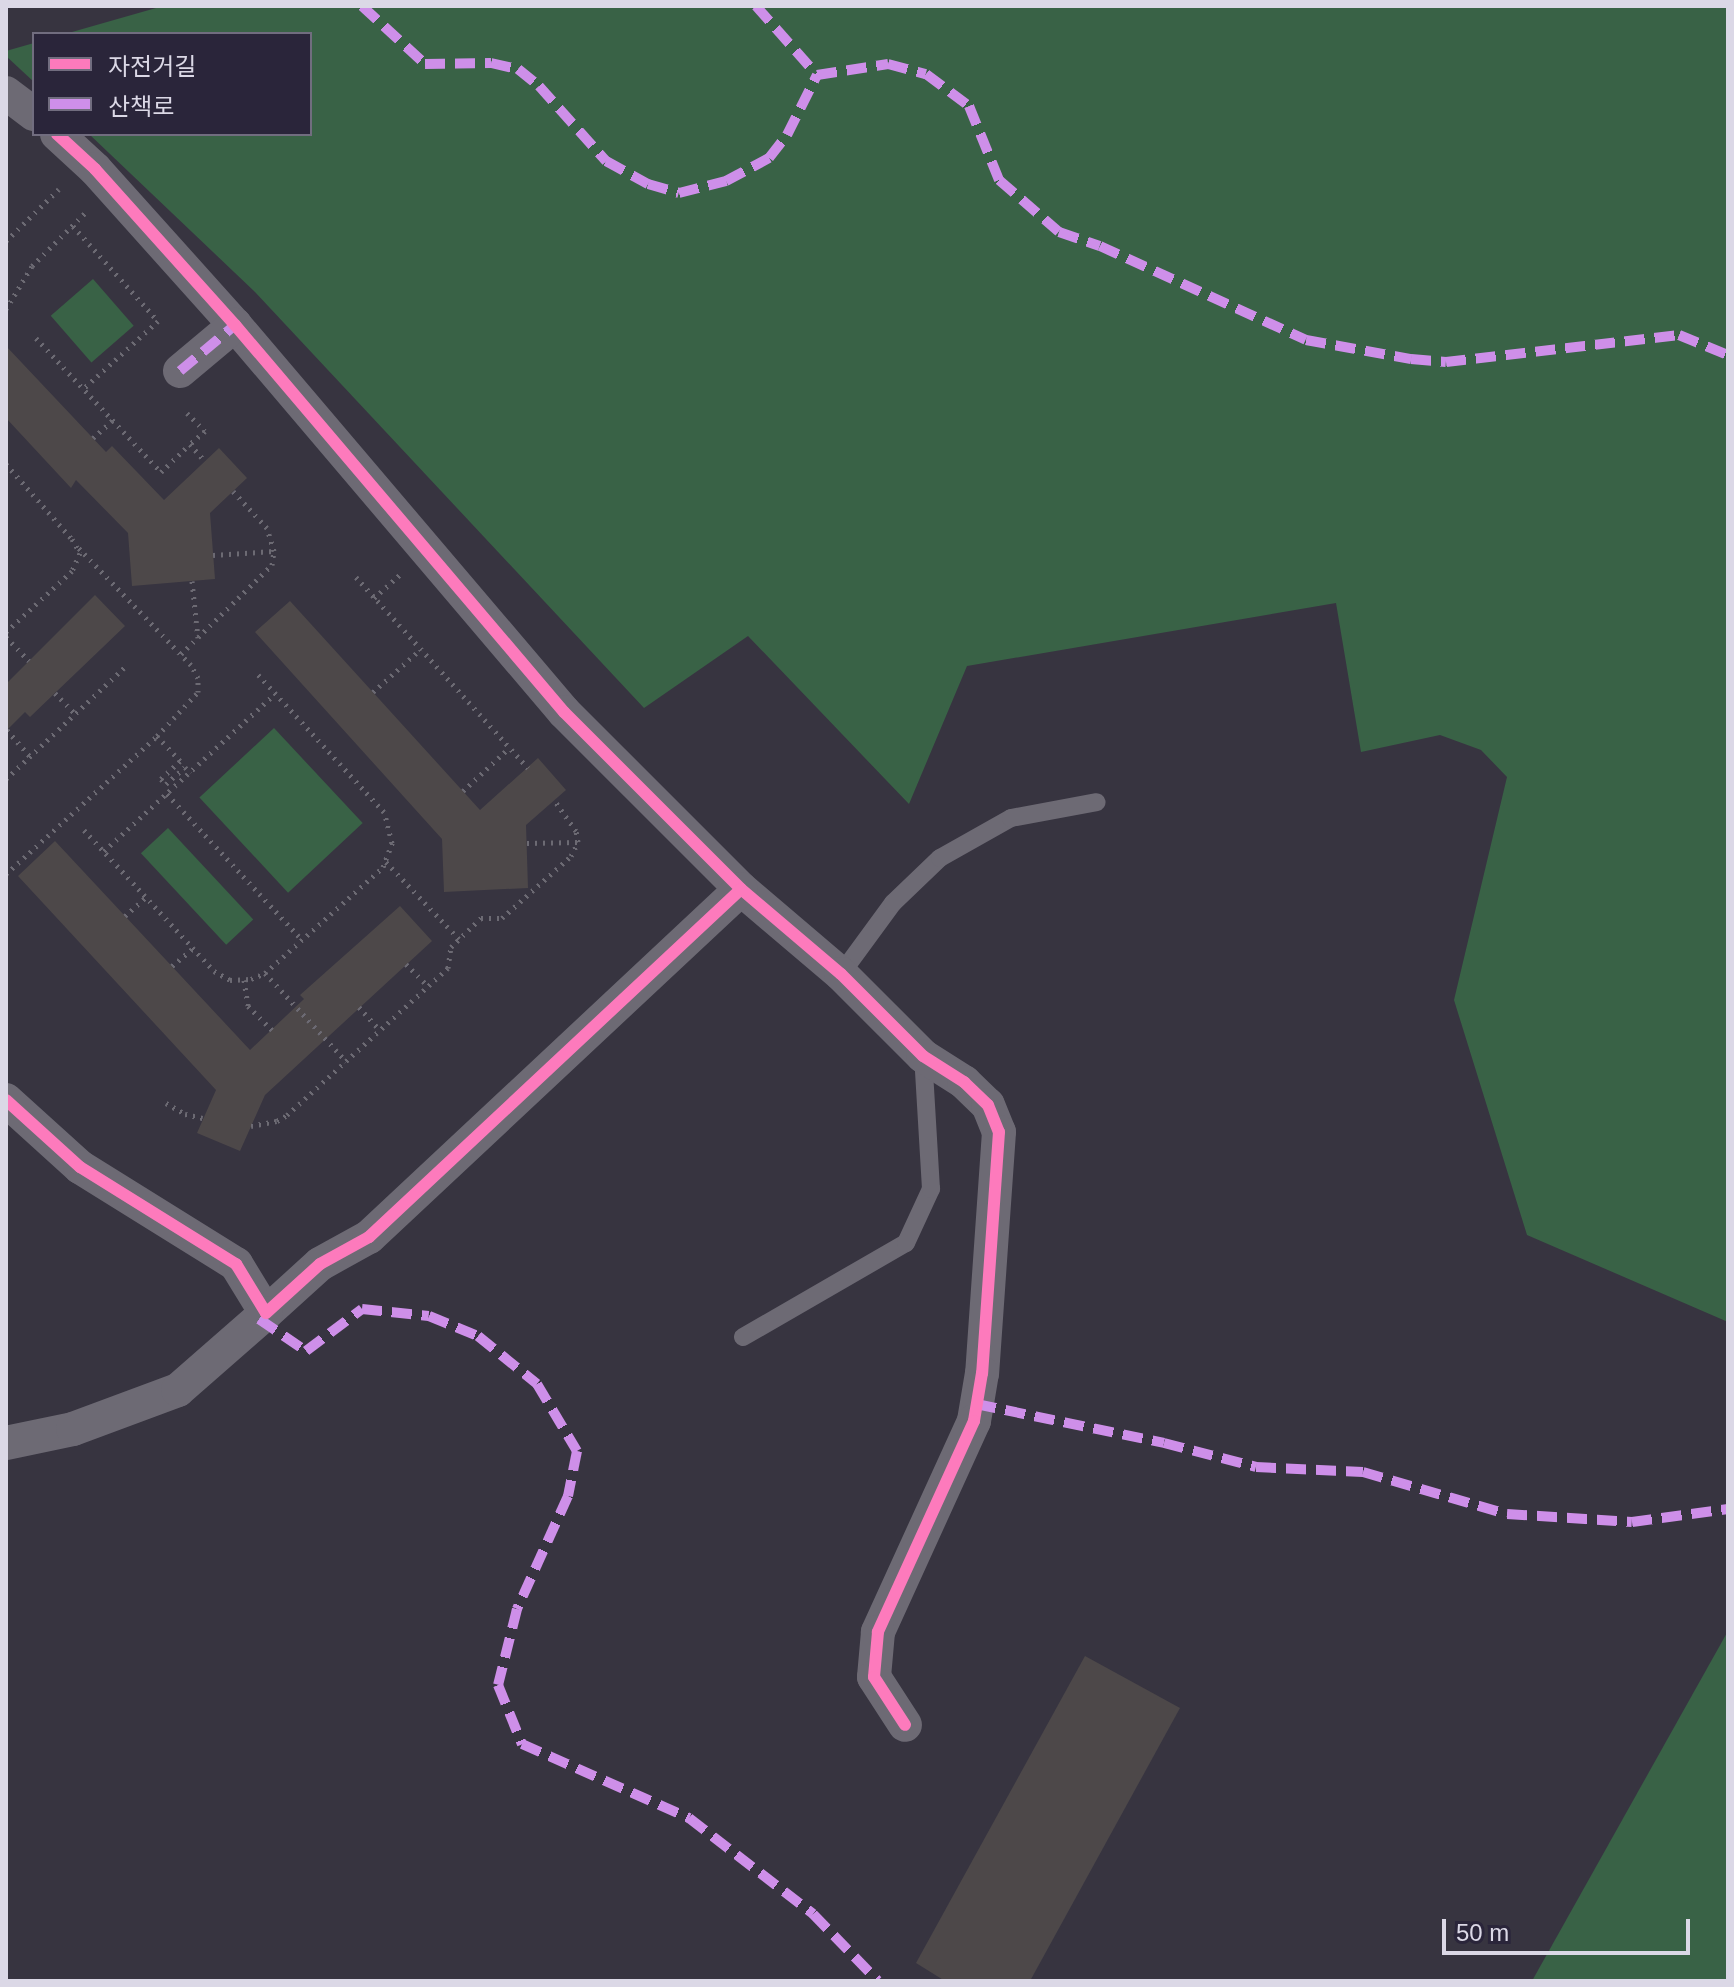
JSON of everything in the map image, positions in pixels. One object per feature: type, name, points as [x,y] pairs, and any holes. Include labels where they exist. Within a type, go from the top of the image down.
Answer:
[{"type":"street","points":[[6,93],[32,112]]},
{"type":"street","points":[[59,136],[95,169],[235,325],[564,712],[741,889],[841,974],[923,1056],[964,1082],[988,1105],[999,1132],[982,1373],[974,1421],[878,1632],[874,1677],[905,1725]]},
{"type":"street","points":[[180,371],[235,325]]},
{"type":"street","points":[[6,1443],[73,1429],[178,1390],[320,1264],[369,1237],[741,889]]},
{"type":"street","points":[[6,1100],[80,1167],[236,1264],[266,1313]]},
{"type":"lane","points":[[841,974],[893,903],[940,858],[1011,818],[1097,802]]},
{"type":"lane","points":[[743,1337],[906,1243],[931,1189],[923,1056]]},
{"type":"path","points":[[6,241],[59,189]]},
{"type":"path","points":[[6,309],[32,266],[86,212]]},
{"type":"path","points":[[73,226],[158,321],[83,389]]},
{"type":"path","points":[[36,338],[161,472],[205,431],[187,413]]},
{"type":"path","points":[[93,438],[113,420]]},
{"type":"path","points":[[190,444],[205,461]]},
{"type":"path","points":[[6,464],[76,545],[181,654],[198,678],[198,692],[157,736],[6,874]]},
{"type":"path","points":[[181,654],[272,565],[274,551],[267,528],[233,491]]},
{"type":"path","points":[[29,661],[6,634],[72,571],[80,559],[76,545]]},
{"type":"path","points":[[213,555],[274,551]]},
{"type":"path","points":[[374,598],[410,566]]},
{"type":"path","points":[[356,577],[528,768]]},
{"type":"path","points":[[192,581],[198,638]]},
{"type":"path","points":[[373,692],[421,649]]},
{"type":"path","points":[[6,779],[125,667]]},
{"type":"path","points":[[84,830],[219,975],[244,980],[265,973],[386,862],[392,836],[384,812],[255,671]]},
{"type":"path","points":[[55,693],[75,714]]},
{"type":"path","points":[[104,851],[275,694]]},
{"type":"path","points":[[7,730],[30,756]]},
{"type":"path","points":[[157,736],[180,761],[161,779],[166,784],[185,767],[190,773]]},
{"type":"path","points":[[463,791],[509,747]]},
{"type":"path","points":[[167,794],[302,940]]},
{"type":"path","points":[[251,1126],[277,1121],[287,1115],[448,968],[451,947],[481,918],[502,918],[571,856],[578,842],[571,821],[554,800]]},
{"type":"path","points":[[527,843],[578,842]]},
{"type":"path","points":[[386,862],[459,939]]},
{"type":"path","points":[[125,916],[146,897]]},
{"type":"path","points":[[172,966],[193,948]]},
{"type":"path","points":[[406,964],[428,986]]},
{"type":"path","points":[[265,973],[346,1061]]},
{"type":"path","points":[[244,980],[245,1001],[272,1030]]},
{"type":"path","points":[[359,1007],[380,1030]]},
{"type":"path","points":[[166,1103],[185,1114],[203,1118]]},
{"type":"green space","points":[[163,6],[1728,6],[1728,1322],[1527,1235],[1454,1000],[1507,777],[1481,750],[1440,735],[1361,752],[1336,603],[967,666],[909,804],[748,636],[644,708],[255,292],[91,136],[312,136],[312,32],[72,32]]},
{"type":"green space","points":[[32,44],[32,80],[6,56],[6,51]]},
{"type":"green space","points":[[93,279],[134,326],[91,363],[51,316]]},
{"type":"green space","points":[[274,728],[363,823],[288,893],[199,798]]},
{"type":"green space","points":[[168,828],[253,919],[226,945],[141,853]]},
{"type":"green space","points":[[1728,1631],[1728,1981],[1532,1981]]},
{"type":"building","points":[[6,346],[106,452],[112,446],[164,500],[219,448],[247,478],[210,513],[215,579],[132,586],[128,533],[76,480],[71,488],[6,418]]},
{"type":"building","points":[[95,595],[125,626],[30,717],[25,712],[6,731],[6,684]]},
{"type":"building","points":[[290,601],[480,810],[538,758],[566,790],[526,825],[528,888],[444,892],[442,839],[255,632]]},
{"type":"building","points":[[55,841],[250,1050],[304,999],[300,995],[400,906],[432,941],[265,1095],[240,1151],[197,1133],[216,1090],[18,876]]},
{"type":"building","points":[[1085,1656],[1180,1708],[1030,1981],[945,1981],[916,1963]]},
{"type":"marked path","points":[[362,6],[425,64],[491,63],[518,69],[539,86],[606,161],[648,184],[679,193],[726,181],[769,158],[787,135],[817,75]]},
{"type":"marked path","points":[[756,6],[817,75]]},
{"type":"marked path","points":[[817,75],[888,64],[926,74],[969,106],[999,180],[1059,232],[1100,246],[1306,340],[1411,359],[1446,362],[1679,335],[1728,355]]},
{"type":"marked path","points":[[180,371],[235,325]]},
{"type":"marked path","points":[[259,1319],[306,1351],[362,1309],[429,1316],[478,1336],[537,1384],[577,1451],[568,1496],[517,1609],[498,1685],[522,1744],[689,1818],[813,1914],[878,1981]]},
{"type":"marked path","points":[[976,1404],[1164,1443],[1256,1467],[1363,1472],[1507,1514],[1632,1522],[1728,1509]]},
{"type":"cycle path","points":[[59,136],[95,169],[235,325],[564,712],[741,889],[841,974],[923,1056],[964,1082],[988,1105],[999,1132],[982,1373],[974,1421],[878,1632],[874,1677],[905,1725]]},
{"type":"cycle path","points":[[6,1100],[80,1167],[236,1264],[266,1313],[320,1264],[369,1237],[741,889]]}]
